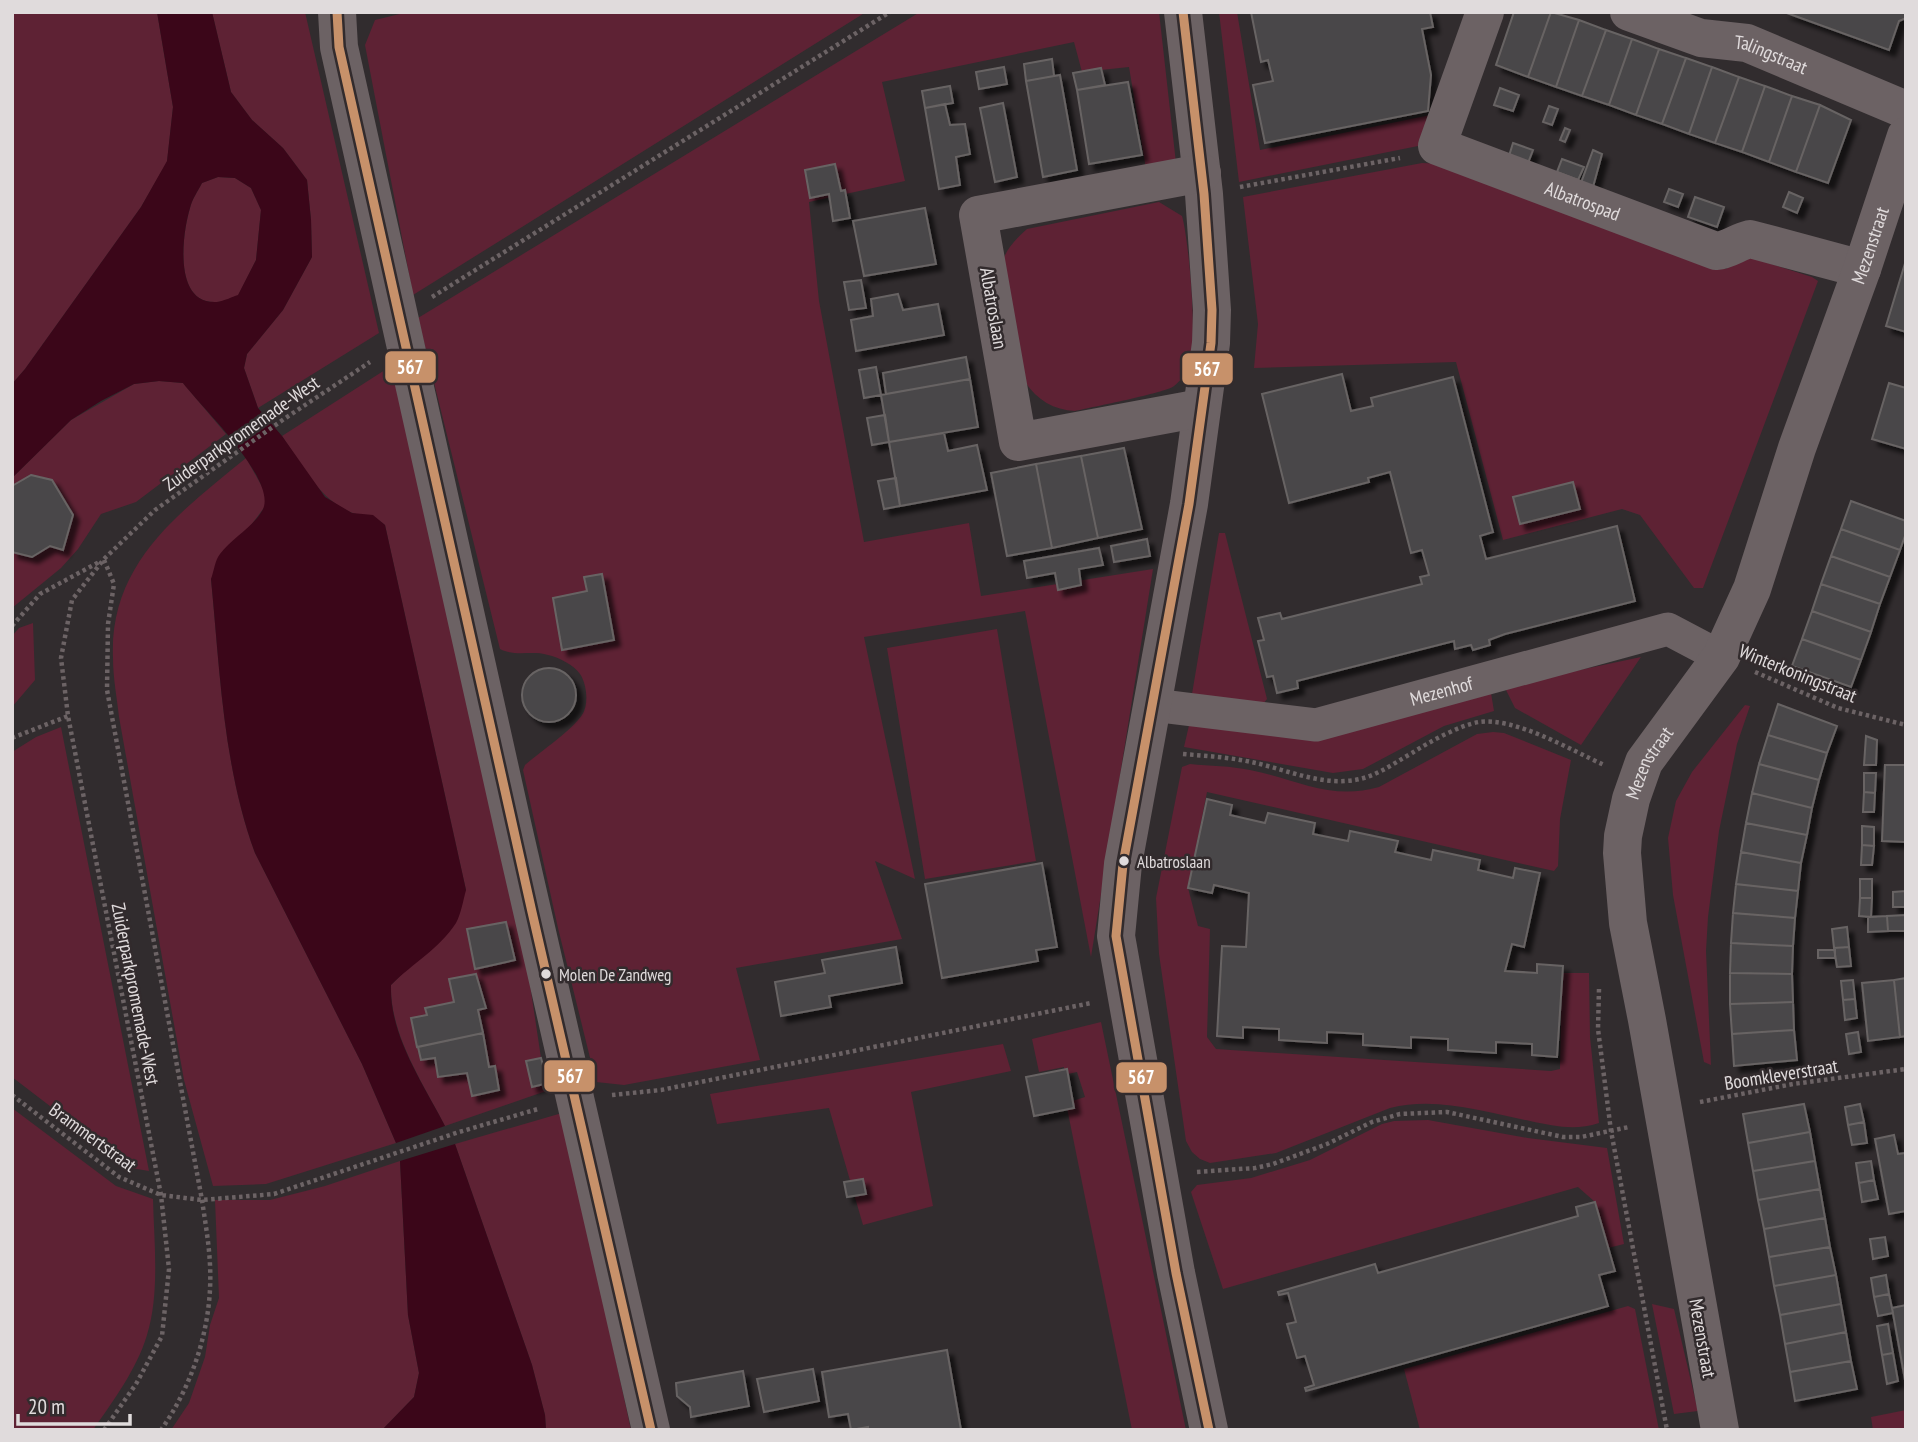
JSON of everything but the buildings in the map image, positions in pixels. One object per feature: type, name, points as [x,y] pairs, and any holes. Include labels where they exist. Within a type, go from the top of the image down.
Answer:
[{"type":"street","points":[[337,12],[338,47],[573,1098],[651,1430]]},
{"type":"street","points":[[1183,12],[1203,184],[1212,310],[1211,343],[1189,503],[1123,864],[1116,936],[1158,1175],[1209,1430]]},
{"type":"street","points":[[1437,146],[1485,12]]},
{"type":"street","name":"Talingstraat","points":[[1629,12],[1701,38],[1747,43],[1906,110]]},
{"type":"street","name":"Mezenstraat","points":[[1720,1430],[1628,923],[1623,881],[1623,836],[1636,780],[1644,762],[1721,657],[1752,589],[1797,448],[1862,269],[1906,136]]},
{"type":"street","name":"Albatrospad","points":[[1437,146],[1716,251],[1727,250],[1750,239],[1862,269]]},
{"type":"street","name":"Albatroslaan","points":[[1201,408],[1018,442],[978,215],[1203,184]]},
{"type":"street","name":"Mezenhof","points":[[1153,705],[1316,725],[1668,629],[1721,657]]},
{"type":"path","name":"Zuiderparkpromemade-West","points":[[104,1430],[136,1384],[162,1336],[169,1269],[161,1195],[68,716],[61,658],[72,600],[104,559],[155,510],[284,419],[401,329],[890,12]]},
{"type":"path","points":[[1203,184],[1424,153],[1437,146]]},
{"type":"path","name":"Zuiderparkpromemade-West","points":[[104,559],[114,584],[108,624],[107,690],[202,1200],[210,1266],[207,1320],[194,1367],[177,1407],[161,1430]]},
{"type":"path","points":[[12,626],[40,594],[104,559]]},
{"type":"path","name":"Winterkoningstraat","points":[[1721,657],[1838,708],[1906,725]]},
{"type":"path","points":[[12,738],[68,716]]},
{"type":"path","points":[[1145,752],[1226,757],[1324,779],[1350,781],[1374,776],[1423,746],[1466,726],[1493,722],[1521,728],[1636,780]]},
{"type":"path","points":[[1599,982],[1598,1029],[1611,1131],[1667,1430]]},
{"type":"path","name":"Brammertstraat","points":[[12,1095],[119,1177],[161,1195],[202,1200],[274,1194],[459,1132],[573,1098],[662,1090],[1126,996]]},
{"type":"path","name":"Boomkleverstraat","points":[[1158,1175],[1255,1168],[1273,1164],[1327,1144],[1373,1122],[1400,1114],[1447,1112],[1563,1137],[1581,1137],[1611,1131],[1663,1114],[1793,1084],[1906,1069]]},
{"type":"shaded area","points":[[12,12],[157,12],[173,107],[167,162],[141,207],[12,384]]},
{"type":"shaded area","points":[[157,12],[212,12],[231,92],[252,120],[283,148],[307,180],[311,220],[312,257],[283,310],[247,354],[244,368],[258,408],[282,436],[325,497],[352,513],[373,515],[385,525],[466,890],[461,912],[449,932],[391,985],[392,1004],[401,1040],[445,1126],[396,1143],[362,1064],[255,853],[236,786],[224,717],[211,579],[220,554],[262,511],[265,498],[250,464],[183,383],[159,381],[134,384],[71,420],[12,478],[12,384],[141,207],[167,161],[173,107]],"holes":[[[218,177],[235,178],[251,188],[261,210],[256,260],[238,295],[217,302],[203,300],[193,292],[184,266],[183,250],[190,208],[202,183]]]},
{"type":"shaded area","points":[[212,12],[305,12],[379,333],[258,408],[244,368],[247,354],[283,310],[312,257],[307,180],[283,148],[252,120],[231,92]]},
{"type":"shaded area","points":[[408,12],[866,12],[413,295],[365,45],[375,20]]},
{"type":"shaded area","points":[[920,12],[1159,12],[1176,163],[1146,169],[1129,67],[1082,72],[1074,42],[882,82],[905,181],[809,202],[819,301],[864,542],[969,523],[981,596],[1153,569],[1091,957],[1025,611],[864,637],[915,879],[875,861],[902,939],[736,968],[760,1060],[624,1085],[596,1082],[523,770],[525,765],[582,715],[586,706],[586,689],[577,671],[561,660],[542,654],[512,653],[500,649],[418,318]]},
{"type":"shaded area","points":[[1219,12],[1237,12],[1260,150],[1440,113],[1428,144],[1239,182]]},
{"type":"shaded area","points":[[1422,163],[1462,165],[1726,269],[1737,257],[1746,256],[1818,281],[1703,588],[1694,588],[1640,515],[1622,509],[1503,540],[1456,362],[1254,368],[1258,324],[1243,197]]},
{"type":"shaded area","points":[[218,177],[235,178],[251,188],[261,210],[256,260],[238,296],[217,302],[203,300],[193,292],[187,280],[183,250],[187,220],[194,198],[202,183]]},
{"type":"shaded area","points":[[1159,202],[1182,216],[1185,229],[1193,319],[1193,341],[1188,370],[1168,389],[1128,400],[1075,411],[1060,409],[1047,403],[1030,388],[1023,376],[1002,264],[1006,253],[1027,229]]},
{"type":"shaded area","points":[[388,368],[400,375],[518,905],[546,1091],[445,1126],[402,1040],[392,1004],[391,985],[405,971],[466,890],[385,525],[371,516],[350,512],[329,498],[311,479],[282,436]]},
{"type":"shaded area","points":[[159,381],[183,383],[226,434],[136,502],[101,514],[78,549],[61,568],[12,608],[12,478],[71,420],[134,384]]},
{"type":"shaded area","points":[[246,458],[265,492],[266,505],[211,579],[224,718],[236,786],[255,853],[362,1064],[396,1143],[266,1184],[213,1186],[184,1080],[119,717],[113,658],[115,624],[123,594],[136,567],[174,520]]},
{"type":"shaded area","points":[[1219,533],[1225,533],[1267,699],[1257,711],[1192,694]]},
{"type":"shaded area","points":[[33,623],[35,680],[12,707],[12,636],[19,628]]},
{"type":"shaded area","points":[[997,629],[1036,861],[925,879],[887,648]]},
{"type":"shaded area","points":[[1641,657],[1581,745],[1515,708],[1506,690],[1509,685]]},
{"type":"shaded area","points":[[1491,693],[1494,711],[1444,726],[1363,769],[1333,773],[1184,747],[1190,721]]},
{"type":"shaded area","points":[[1745,705],[1750,706],[1737,744],[1719,831],[1708,917],[1706,951],[1711,1065],[1704,1062],[1673,895],[1668,838],[1676,801],[1692,772]]},
{"type":"shaded area","points":[[61,727],[149,1171],[131,1168],[12,1077],[12,752],[36,737]]},
{"type":"shaded area","points":[[1504,733],[1571,760],[1560,819],[1558,866],[1554,871],[1207,792],[1188,888],[1198,926],[1210,929],[1207,1037],[1216,1049],[1551,1071],[1560,1069],[1562,973],[1589,973],[1590,1037],[1599,1123],[1565,1127],[1443,1104],[1408,1105],[1390,1108],[1276,1153],[1210,1163],[1200,1159],[1186,1141],[1159,954],[1156,898],[1182,767],[1190,764],[1235,768],[1329,790],[1361,791],[1379,787],[1477,734]]},
{"type":"shaded area","points":[[1101,1022],[1186,1430],[1132,1430],[1066,1103],[1085,1097],[1077,1072],[1064,1075],[1064,1067],[1039,1072],[1032,1039]]},
{"type":"shaded area","points":[[1003,1044],[1011,1071],[911,1092],[933,1206],[863,1225],[829,1108],[717,1124],[710,1094]]},
{"type":"shaded area","points":[[12,1108],[116,1186],[153,1199],[155,1285],[147,1335],[131,1372],[93,1430],[12,1430]]},
{"type":"shaded area","points":[[562,1113],[631,1430],[546,1430],[545,1415],[532,1365],[455,1144]]},
{"type":"shaded area","points":[[1428,1120],[1528,1138],[1607,1148],[1624,1244],[1608,1248],[1595,1202],[1578,1187],[1223,1289],[1191,1192],[1197,1185],[1251,1178],[1310,1160],[1382,1124]]},
{"type":"shaded area","points":[[455,1144],[532,1365],[545,1415],[546,1430],[382,1430],[414,1397],[419,1373],[408,1315],[400,1161]]},
{"type":"shaded area","points":[[400,1161],[408,1315],[419,1373],[414,1397],[382,1430],[171,1430],[189,1403],[205,1357],[210,1325],[219,1298],[215,1200],[270,1200],[325,1186]]},
{"type":"shaded area","points":[[1652,1304],[1674,1309],[1698,1411],[1674,1414]]},
{"type":"shaded area","points":[[1628,1306],[1635,1309],[1659,1430],[1420,1430],[1404,1369]]},
{"type":"shaded area","points":[[1906,1410],[1906,1430],[1873,1430],[1871,1417]]},
{"type":"transit line","name":"567","points":[[337,12],[339,47],[651,1430]]},
{"type":"transit line","name":"567","points":[[1183,12],[1204,194],[1212,310],[1211,343],[1189,504],[1123,864],[1116,936],[1176,1273],[1209,1430]]},
{"type":"place","name":"Albatroslaan","points":[[1124,861]]},
{"type":"place","name":"Molen De Zandweg","points":[[546,974]]}]
